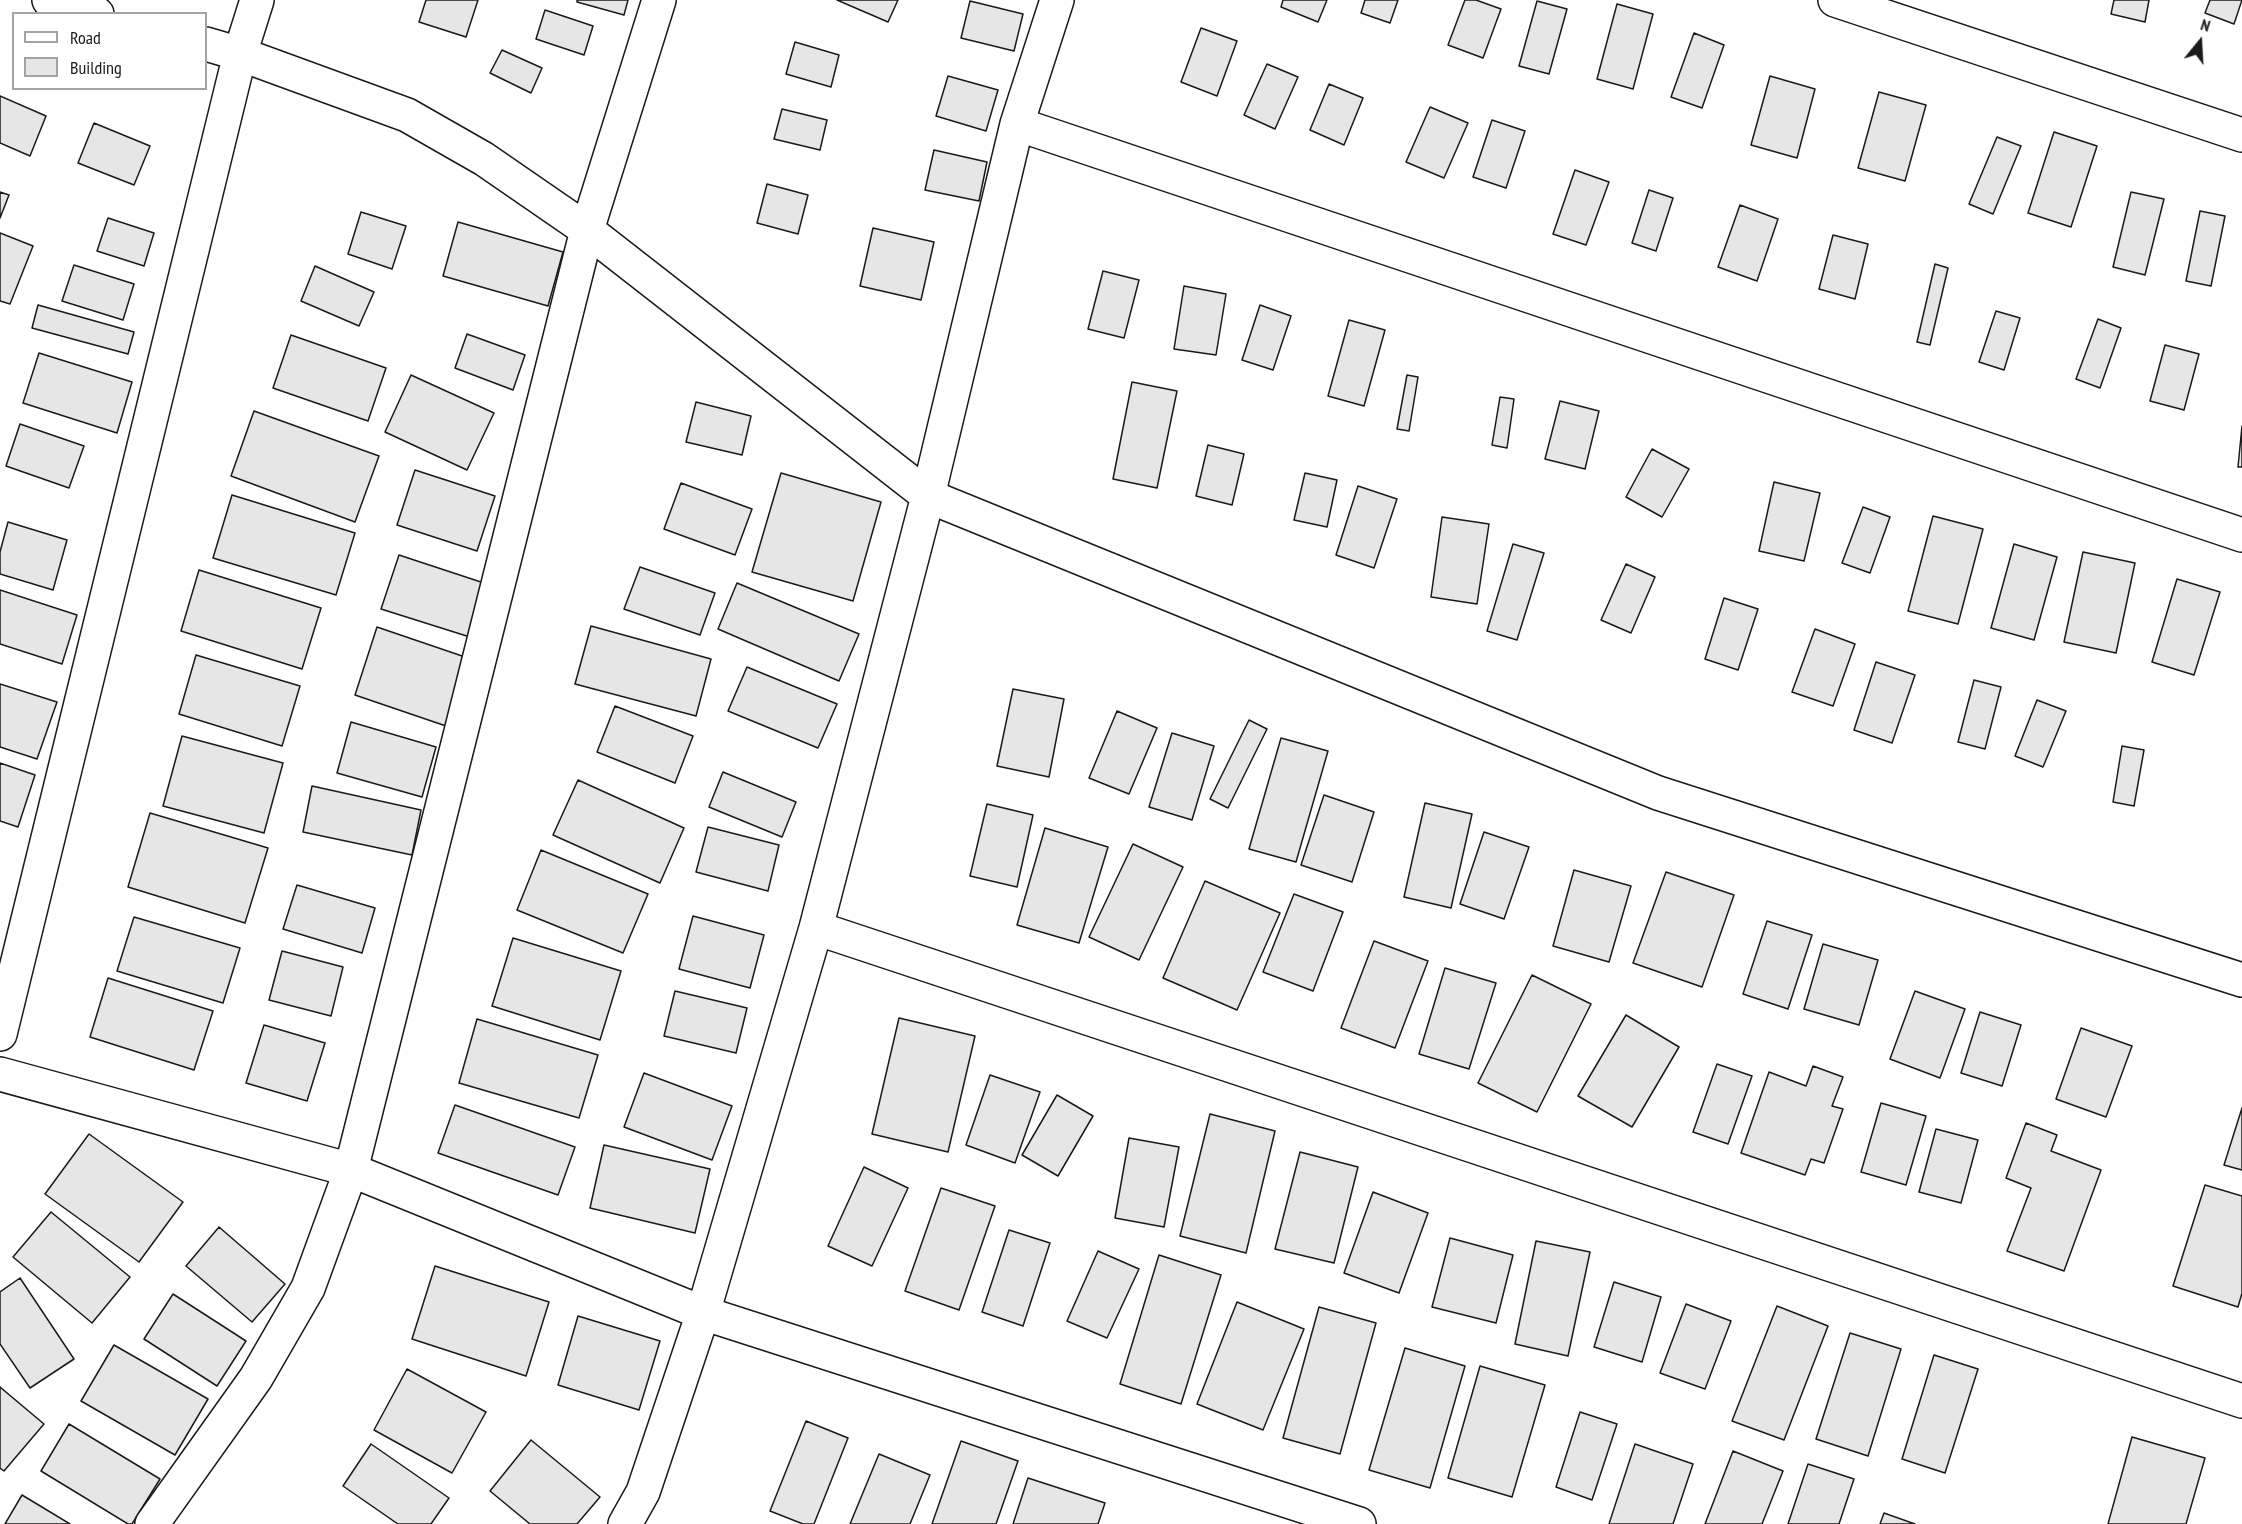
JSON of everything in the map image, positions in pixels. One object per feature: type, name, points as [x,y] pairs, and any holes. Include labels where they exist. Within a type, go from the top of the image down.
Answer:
[{"type":"street","points":[[49,0],[90,12]]},
{"type":"street","points":[[0,1034],[240,54],[256,0]]},
{"type":"street","points":[[152,1524],[256,1378],[308,1288],[351,1170],[587,230],[659,0]]},
{"type":"street","points":[[625,1524],[643,1492],[703,1313],[816,928],[928,496],[1017,124],[1057,0]]},
{"type":"street","points":[[1835,0],[2242,135]]},
{"type":"street","points":[[207,44],[240,54],[407,115],[484,159],[587,230],[928,496],[1658,793],[2242,980]]},
{"type":"street","points":[[1017,124],[2242,536]]},
{"type":"street","points":[[816,928],[2242,1401]]},
{"type":"street","points":[[0,1074],[351,1170],[703,1313],[1359,1524]]},
{"type":"building","points":[[426,0],[478,0],[466,37],[419,22]]},
{"type":"building","points":[[577,0],[628,0],[624,15],[577,2]]},
{"type":"building","points":[[837,0],[898,0],[888,22]]},
{"type":"building","points":[[1283,0],[1327,0],[1318,22],[1281,7]]},
{"type":"building","points":[[1365,0],[1398,0],[1390,23],[1361,13]]},
{"type":"building","points":[[1465,0],[1476,0],[1501,9],[1483,58],[1448,45]]},
{"type":"building","points":[[2114,0],[2149,0],[2145,22],[2111,14]]},
{"type":"building","points":[[2210,0],[2242,0],[2234,24],[2205,13]]},
{"type":"building","points":[[970,1],[1023,14],[1014,51],[961,38]]},
{"type":"building","points":[[1537,1],[1567,9],[1549,74],[1519,66]]},
{"type":"building","points":[[1617,4],[1653,14],[1633,89],[1597,79]]},
{"type":"building","points":[[545,10],[593,26],[584,55],[536,39]]},
{"type":"building","points":[[1201,28],[1237,41],[1217,96],[1181,82]]},
{"type":"building","points":[[1694,33],[1724,45],[1702,108],[1671,97]]},
{"type":"building","points":[[795,42],[839,55],[831,87],[786,74]]},
{"type":"building","points":[[502,50],[542,68],[531,93],[490,73]]},
{"type":"building","points":[[1267,64],[1298,77],[1275,129],[1244,115]]},
{"type":"building","points":[[948,76],[998,90],[986,131],[936,116]]},
{"type":"building","points":[[1770,76],[1815,89],[1797,158],[1751,145]]},
{"type":"building","points":[[1329,84],[1363,98],[1344,145],[1310,130]]},
{"type":"building","points":[[1879,92],[1926,105],[1905,181],[1858,168]]},
{"type":"building","points":[[0,96],[46,116],[30,156],[0,143]]},
{"type":"building","points":[[1430,107],[1468,123],[1444,178],[1406,162]]},
{"type":"building","points":[[782,109],[827,120],[820,150],[774,139]]},
{"type":"building","points":[[1492,120],[1525,131],[1506,188],[1473,177]]},
{"type":"building","points":[[94,123],[150,146],[134,185],[78,163]]},
{"type":"building","points":[[2054,132],[2097,146],[2071,227],[2028,213]]},
{"type":"building","points":[[1997,137],[2021,146],[1993,214],[1969,204]]},
{"type":"building","points":[[934,150],[987,162],[979,201],[925,190]]},
{"type":"building","points":[[1575,170],[1609,182],[1586,245],[1553,234]]},
{"type":"building","points":[[767,184],[808,195],[798,234],[757,223]]},
{"type":"building","points":[[1649,190],[1673,198],[1656,251],[1632,243]]},
{"type":"building","points":[[0,192],[9,195],[0,218]]},
{"type":"building","points":[[2131,192],[2164,199],[2145,275],[2113,267]]},
{"type":"building","points":[[1740,205],[1778,219],[1757,281],[1718,267]]},
{"type":"building","points":[[2200,211],[2225,216],[2211,286],[2186,281]]},
{"type":"building","points":[[361,212],[406,226],[392,269],[348,254]]},
{"type":"building","points":[[108,218],[154,233],[144,266],[97,251]]},
{"type":"building","points":[[458,222],[563,252],[548,306],[443,276]]},
{"type":"building","points":[[873,228],[934,242],[921,300],[860,286]]},
{"type":"building","points":[[0,233],[33,246],[10,304],[0,301]]},
{"type":"building","points":[[1833,235],[1868,244],[1855,299],[1819,289]]},
{"type":"building","points":[[1935,264],[1948,268],[1930,345],[1917,342]]},
{"type":"building","points":[[74,265],[134,284],[123,320],[62,301]]},
{"type":"building","points":[[315,266],[374,292],[359,326],[301,301]]},
{"type":"building","points":[[1103,271],[1139,280],[1124,338],[1088,329]]},
{"type":"building","points":[[1184,286],[1226,294],[1216,355],[1174,349]]},
{"type":"building","points":[[38,305],[134,332],[128,354],[32,328]]},
{"type":"building","points":[[1260,305],[1291,316],[1273,370],[1242,360]]},
{"type":"building","points":[[1996,311],[2020,318],[2004,370],[1979,362]]},
{"type":"building","points":[[2098,319],[2121,328],[2100,388],[2076,379]]},
{"type":"building","points":[[1349,320],[1385,330],[1364,406],[1328,396]]},
{"type":"building","points":[[467,334],[525,355],[513,390],[455,368]]},
{"type":"building","points":[[291,335],[386,368],[368,421],[273,388]]},
{"type":"building","points":[[2165,345],[2199,354],[2184,410],[2150,401]]},
{"type":"building","points":[[39,353],[132,382],[117,433],[23,403]]},
{"type":"building","points":[[411,375],[494,413],[467,470],[385,432]]},
{"type":"building","points":[[1407,375],[1418,377],[1409,431],[1397,429]]},
{"type":"building","points":[[1132,382],[1177,391],[1157,488],[1113,479]]},
{"type":"building","points":[[1500,397],[1514,399],[1507,448],[1492,445]]},
{"type":"building","points":[[1560,401],[1599,411],[1585,469],[1545,459]]},
{"type":"building","points":[[696,402],[751,416],[742,455],[686,442]]},
{"type":"building","points":[[254,411],[379,456],[355,522],[231,476]]},
{"type":"building","points":[[20,424],[84,446],[69,488],[6,466]]},
{"type":"building","points":[[2242,426],[2242,467],[2238,467]]},
{"type":"building","points":[[1208,445],[1244,454],[1232,505],[1196,496]]},
{"type":"building","points":[[1652,449],[1689,469],[1662,517],[1626,497]]},
{"type":"building","points":[[415,470],[495,496],[477,551],[397,525]]},
{"type":"building","points":[[781,473],[881,502],[853,601],[752,572]]},
{"type":"building","points":[[1305,473],[1337,480],[1327,527],[1294,520]]},
{"type":"building","points":[[1774,482],[1820,493],[1804,561],[1759,551]]},
{"type":"building","points":[[681,483],[752,509],[735,555],[664,529]]},
{"type":"building","points":[[1358,486],[1397,499],[1374,568],[1336,555]]},
{"type":"building","points":[[232,495],[355,533],[336,595],[213,558]]},
{"type":"building","points":[[1863,507],[1890,517],[1870,573],[1842,563]]},
{"type":"building","points":[[1933,516],[1983,529],[1958,624],[1908,611]]},
{"type":"building","points":[[1442,517],[1489,524],[1477,604],[1431,597]]},
{"type":"building","points":[[8,522],[67,540],[53,590],[0,574],[0,552]]},
{"type":"building","points":[[1513,544],[1544,553],[1517,640],[1487,631]]},
{"type":"building","points":[[2014,544],[2057,557],[2034,640],[1991,628]]},
{"type":"building","points":[[2083,552],[2135,563],[2116,653],[2064,642]]},
{"type":"building","points":[[399,555],[490,585],[473,638],[381,609]]},
{"type":"building","points":[[1626,564],[1655,577],[1631,633],[1601,620]]},
{"type":"building","points":[[640,567],[715,593],[700,635],[624,609]]},
{"type":"building","points":[[199,570],[321,608],[302,669],[181,631]]},
{"type":"building","points":[[2177,579],[2220,592],[2194,675],[2152,662]]},
{"type":"building","points":[[737,583],[859,634],[839,681],[718,629]]},
{"type":"building","points":[[0,590],[77,615],[62,664],[0,644]]},
{"type":"building","points":[[1724,598],[1758,609],[1738,670],[1705,659]]},
{"type":"building","points":[[591,626],[711,659],[696,716],[575,684]]},
{"type":"building","points":[[377,627],[468,658],[446,726],[355,695]]},
{"type":"building","points":[[1815,629],[1855,644],[1833,706],[1792,692]]},
{"type":"building","points":[[196,655],[300,686],[282,746],[179,714]]},
{"type":"building","points":[[1876,662],[1915,675],[1892,743],[1854,730]]},
{"type":"building","points":[[747,667],[837,704],[818,748],[728,711]]},
{"type":"building","points":[[1974,680],[2001,687],[1985,749],[1958,742]]},
{"type":"building","points":[[0,684],[57,702],[37,759],[0,747]]},
{"type":"building","points":[[1013,689],[1064,699],[1049,777],[997,766]]},
{"type":"building","points":[[2037,700],[2066,711],[2043,767],[2015,756]]},
{"type":"building","points":[[615,706],[693,736],[675,783],[597,752]]},
{"type":"building","points":[[1117,711],[1157,728],[1129,794],[1089,778]]},
{"type":"building","points":[[1249,720],[1267,729],[1228,808],[1210,799]]},
{"type":"building","points":[[351,722],[436,747],[422,797],[337,773]]},
{"type":"building","points":[[1172,733],[1214,746],[1192,820],[1149,807]]},
{"type":"building","points":[[182,736],[283,763],[264,833],[163,806]]},
{"type":"building","points":[[1281,738],[1328,751],[1296,862],[1249,849]]},
{"type":"building","points":[[2122,746],[2144,750],[2134,806],[2113,802]]},
{"type":"building","points":[[0,763],[35,775],[18,827],[0,821]]},
{"type":"building","points":[[723,772],[796,802],[782,837],[709,807]]},
{"type":"building","points":[[578,780],[684,828],[660,883],[553,835]]},
{"type":"building","points":[[312,786],[421,810],[412,855],[303,832]]},
{"type":"building","points":[[1324,795],[1374,812],[1352,882],[1301,865]]},
{"type":"building","points":[[1425,803],[1472,814],[1451,908],[1404,897]]},
{"type":"building","points":[[987,804],[1033,815],[1017,887],[970,876]]},
{"type":"building","points":[[150,813],[268,848],[245,923],[128,887]]},
{"type":"building","points":[[708,827],[779,845],[768,891],[696,872]]},
{"type":"building","points":[[1045,828],[1108,847],[1079,943],[1017,925]]},
{"type":"building","points":[[1484,832],[1529,847],[1504,919],[1460,904]]},
{"type":"building","points":[[1133,844],[1183,867],[1139,960],[1089,937]]},
{"type":"building","points":[[541,850],[648,894],[623,953],[517,910]]},
{"type":"building","points":[[1574,870],[1631,886],[1609,962],[1553,946]]},
{"type":"building","points":[[1666,872],[1734,895],[1702,987],[1633,963]]},
{"type":"building","points":[[1205,881],[1280,913],[1237,1010],[1163,978]]},
{"type":"building","points":[[297,885],[375,908],[362,953],[283,929]]},
{"type":"building","points":[[1294,894],[1343,912],[1313,991],[1263,972]]},
{"type":"building","points":[[693,916],[764,935],[750,988],[679,969]]},
{"type":"building","points":[[134,917],[240,948],[223,1003],[117,971]]},
{"type":"building","points":[[1767,921],[1812,935],[1788,1009],[1743,994]]},
{"type":"building","points":[[513,938],[621,971],[600,1040],[492,1006]]},
{"type":"building","points":[[1374,941],[1428,961],[1395,1048],[1341,1028]]},
{"type":"building","points":[[1823,944],[1878,960],[1859,1025],[1804,1009]]},
{"type":"building","points":[[282,951],[343,967],[331,1016],[269,1000]]},
{"type":"building","points":[[1445,968],[1496,983],[1469,1069],[1419,1054]]},
{"type":"building","points":[[1532,975],[1591,1004],[1537,1112],[1478,1083]]},
{"type":"building","points":[[108,978],[213,1011],[194,1070],[90,1037]]},
{"type":"building","points":[[675,991],[747,1008],[736,1053],[664,1036]]},
{"type":"building","points":[[1915,991],[1965,1009],[1940,1078],[1890,1059]]},
{"type":"building","points":[[1980,1012],[2021,1025],[2002,1086],[1961,1073]]},
{"type":"building","points":[[1626,1015],[1679,1047],[1632,1127],[1578,1096]]},
{"type":"building","points":[[899,1018],[975,1036],[948,1152],[872,1134]]},
{"type":"building","points":[[477,1019],[598,1055],[579,1118],[459,1083]]},
{"type":"building","points":[[264,1025],[325,1043],[307,1101],[246,1083]]},
{"type":"building","points":[[2081,1028],[2132,1046],[2106,1117],[2056,1099]]},
{"type":"building","points":[[1717,1064],[1752,1076],[1728,1144],[1693,1132]]},
{"type":"building","points":[[1813,1066],[1843,1077],[1832,1106],[1843,1109],[1824,1163],[1811,1159],[1805,1175],[1741,1153],[1769,1072],[1806,1086]]},
{"type":"building","points":[[644,1073],[732,1106],[712,1160],[624,1127]]},
{"type":"building","points":[[990,1075],[1040,1092],[1015,1163],[966,1145]]},
{"type":"building","points":[[1057,1095],[1093,1116],[1058,1176],[1022,1155]]},
{"type":"building","points":[[1881,1103],[1926,1116],[1906,1185],[1861,1172]]},
{"type":"building","points":[[455,1105],[575,1147],[558,1195],[438,1153]]},
{"type":"building","points":[[2242,1108],[2242,1170],[2224,1165]]},
{"type":"building","points":[[1210,1114],[1275,1131],[1246,1253],[1180,1236]]},
{"type":"building","points":[[2026,1123],[2057,1135],[2051,1151],[2101,1170],[2064,1271],[2007,1251],[2031,1188],[2006,1178]]},
{"type":"building","points":[[1936,1129],[1978,1140],[1961,1203],[1919,1192]]},
{"type":"building","points":[[89,1134],[183,1202],[139,1262],[45,1194]]},
{"type":"building","points":[[1129,1138],[1179,1147],[1164,1227],[1115,1218]]},
{"type":"building","points":[[604,1145],[710,1169],[695,1233],[590,1208]]},
{"type":"building","points":[[1300,1152],[1358,1167],[1334,1263],[1275,1249]]},
{"type":"building","points":[[864,1167],[908,1188],[872,1266],[828,1246]]},
{"type":"building","points":[[2205,1185],[2242,1196],[2242,1293],[2238,1307],[2173,1286]]},
{"type":"building","points":[[941,1188],[995,1206],[959,1310],[905,1291]]},
{"type":"building","points":[[1373,1192],[1428,1213],[1399,1293],[1344,1273]]},
{"type":"building","points":[[51,1212],[130,1277],[92,1323],[13,1257]]},
{"type":"building","points":[[219,1227],[285,1284],[252,1322],[186,1266]]},
{"type":"building","points":[[1009,1230],[1050,1243],[1023,1326],[982,1312]]},
{"type":"building","points":[[1450,1238],[1513,1255],[1496,1323],[1432,1307]]},
{"type":"building","points":[[1536,1241],[1590,1252],[1568,1356],[1515,1344]]},
{"type":"building","points":[[1098,1251],[1139,1269],[1107,1338],[1067,1321]]},
{"type":"building","points":[[1159,1255],[1221,1275],[1181,1404],[1120,1384]]},
{"type":"building","points":[[435,1266],[549,1302],[526,1376],[412,1339]]},
{"type":"building","points":[[20,1278],[74,1359],[30,1388],[0,1344],[0,1292]]},
{"type":"building","points":[[1614,1282],[1661,1297],[1642,1362],[1594,1347]]},
{"type":"building","points":[[173,1294],[246,1341],[217,1386],[144,1339]]},
{"type":"building","points":[[1237,1302],[1304,1329],[1263,1430],[1197,1404]]},
{"type":"building","points":[[1686,1304],[1731,1321],[1705,1389],[1660,1373]]},
{"type":"building","points":[[1777,1306],[1828,1326],[1784,1440],[1732,1421]]},
{"type":"building","points":[[1319,1307],[1376,1323],[1340,1454],[1283,1438]]},
{"type":"building","points":[[578,1316],[660,1341],[639,1410],[558,1385]]},
{"type":"building","points":[[1850,1333],[1901,1349],[1868,1456],[1816,1439]]},
{"type":"building","points":[[114,1345],[208,1399],[175,1455],[81,1401]]},
{"type":"building","points":[[1405,1348],[1465,1366],[1430,1488],[1369,1470]]},
{"type":"building","points":[[1934,1355],[1978,1369],[1945,1473],[1902,1459]]},
{"type":"building","points":[[1480,1366],[1545,1385],[1512,1497],[1448,1478]]},
{"type":"building","points":[[407,1369],[486,1412],[452,1473],[374,1430]]},
{"type":"building","points":[[0,1387],[44,1424],[4,1471],[0,1468]]},
{"type":"building","points":[[1580,1412],[1617,1424],[1592,1500],[1556,1487]]},
{"type":"building","points":[[806,1421],[848,1438],[814,1524],[803,1524],[770,1511]]},
{"type":"building","points":[[69,1424],[160,1479],[132,1524],[128,1524],[41,1471]]},
{"type":"building","points":[[2132,1437],[2205,1458],[2186,1524],[2108,1524]]},
{"type":"building","points":[[531,1440],[600,1497],[577,1524],[530,1524],[490,1491]]},
{"type":"building","points":[[961,1441],[1018,1461],[996,1524],[932,1524]]},
{"type":"building","points":[[371,1444],[449,1498],[431,1524],[398,1524],[343,1486]]},
{"type":"building","points":[[1635,1444],[1693,1464],[1673,1524],[1609,1524]]},
{"type":"building","points":[[1733,1451],[1783,1471],[1762,1524],[1705,1524]]},
{"type":"building","points":[[879,1454],[930,1475],[910,1524],[850,1524]]},
{"type":"building","points":[[1808,1464],[1854,1479],[1839,1524],[1788,1524]]},
{"type":"building","points":[[1028,1478],[1105,1503],[1098,1524],[1013,1524]]},
{"type":"building","points":[[22,1495],[70,1524],[5,1524]]},
{"type":"building","points":[[1884,1513],[1915,1524],[1880,1524]]}]
